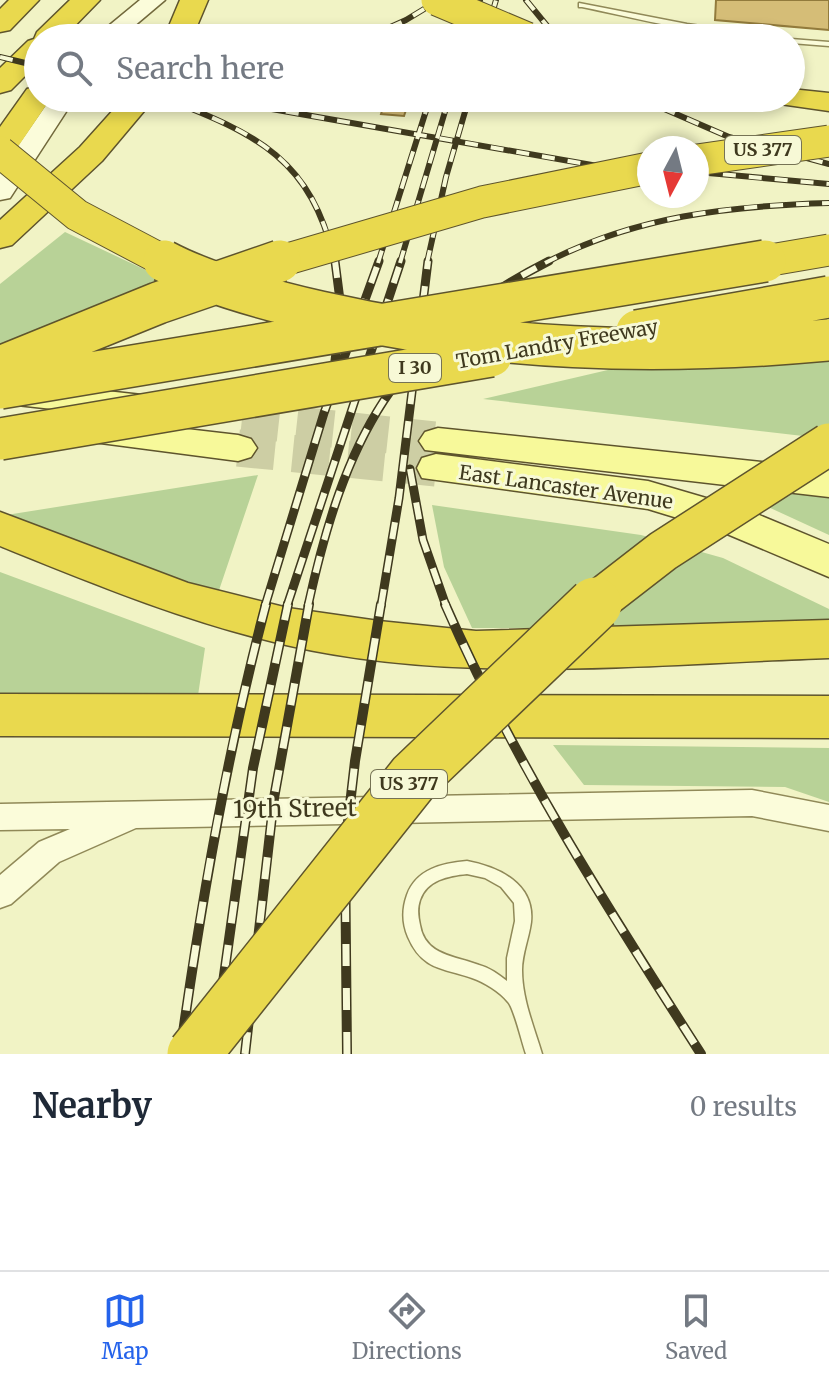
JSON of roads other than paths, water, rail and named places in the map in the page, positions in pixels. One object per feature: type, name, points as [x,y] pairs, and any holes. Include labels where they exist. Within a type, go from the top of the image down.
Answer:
[{"type":"highway","points":[[0,24],[25,0]]},
{"type":"highway","points":[[61,24],[86,0]]},
{"type":"highway","points":[[89,24],[95,0]]},
{"type":"highway","points":[[184,24],[194,0]]},
{"type":"highway","points":[[437,0],[494,24]]},
{"type":"highway","points":[[0,84],[24,61]]},
{"type":"highway","points":[[805,99],[829,102]]},
{"type":"highway","points":[[26,112],[0,151],[59,205],[157,258],[236,288],[365,323],[497,343],[625,351],[735,350],[829,340]]},
{"type":"highway","points":[[0,238],[64,183],[129,112]]},
{"type":"highway","name":"US 377","points":[[709,158],[829,141]]},
{"type":"highway","points":[[0,367],[175,295],[314,249],[502,197],[637,170]]},
{"type":"highway","points":[[0,361],[829,249]]},
{"type":"highway","points":[[0,389],[829,249]]},
{"type":"highway","name":"Tom Landry Freeway","points":[[0,439],[829,297]]},
{"type":"highway","points":[[0,469],[784,306]]},
{"type":"highway","name":"US 377","points":[[194,1054],[414,777],[593,605],[663,551],[829,444]]},
{"type":"highway","points":[[0,528],[180,599],[288,627],[379,640],[476,650],[829,639]]},
{"type":"highway","points":[[0,715],[829,717]]},
{"type":"main road","points":[[121,24],[154,0]]},
{"type":"main road","points":[[0,192],[54,112]]},
{"type":"main road","points":[[0,389],[240,433],[0,421]]},
{"type":"main road","name":"East Lancaster Avenue","points":[[829,483],[437,454],[660,498],[733,520],[829,561]]},
{"type":"street","name":"19th Street","points":[[0,817],[752,803],[829,818]]},
{"type":"street","points":[[0,894],[49,852],[142,812]]},
{"type":"lane","points":[[582,5],[677,24]]},
{"type":"lane","points":[[805,42],[829,44]]},
{"type":"lane","points":[[517,998],[480,973],[450,967],[429,955],[416,939],[409,918],[413,894],[431,874],[457,866],[483,869],[506,881],[521,901],[523,928],[515,960],[517,998],[534,1054]]},
{"type":"tunnel","points":[[242,419],[434,440]]},
{"type":"tunnel","points":[[238,448],[436,468]]},
{"type":"railway","points":[[397,24],[439,0]]},
{"type":"railway","points":[[455,24],[463,0]]},
{"type":"railway","points":[[472,24],[480,0]]},
{"type":"railway","points":[[489,24],[496,0]]},
{"type":"railway","points":[[526,0],[546,24]]},
{"type":"railway","points":[[0,57],[24,63]]},
{"type":"railway","points":[[199,112],[253,139],[276,155],[295,175],[312,198],[335,263]]},
{"type":"railway","points":[[289,112],[418,135]]},
{"type":"railway","points":[[418,135],[426,112]]},
{"type":"railway","points":[[437,138],[445,112]]},
{"type":"railway","points":[[456,141],[465,112]]},
{"type":"railway","points":[[671,112],[729,137],[829,164]]},
{"type":"railway","points":[[378,263],[418,135]]},
{"type":"railway","points":[[418,135],[437,138]]},
{"type":"railway","points":[[400,263],[437,138]]},
{"type":"railway","points":[[437,138],[456,141]]},
{"type":"railway","points":[[427,263],[456,141]]},
{"type":"railway","points":[[456,141],[637,173]]},
{"type":"railway","points":[[709,173],[829,184]]},
{"type":"railway","points":[[548,262],[614,234],[683,216],[755,207],[829,203]]},
{"type":"railway","points":[[335,261],[341,308],[335,361]]},
{"type":"railway","points":[[265,606],[324,413],[379,261]]},
{"type":"railway","points":[[287,606],[401,261]]},
{"type":"railway","points":[[416,359],[428,261]]},
{"type":"railway","points":[[416,359],[451,325],[495,292],[548,262]]},
{"type":"railway","points":[[308,606],[322,547],[359,445],[384,401],[416,359]]},
{"type":"railway","points":[[381,606],[399,498],[416,359]]},
{"type":"railway","points":[[410,469],[423,540],[446,606]]},
{"type":"railway","points":[[180,1054],[216,828],[266,604]]},
{"type":"railway","points":[[213,1054],[253,768],[288,604]]},
{"type":"railway","points":[[245,1054],[274,798],[309,604]]},
{"type":"railway","points":[[347,1054],[345,848],[355,761],[381,604]]},
{"type":"railway","points":[[445,604],[532,778],[597,890],[701,1054]]}]
